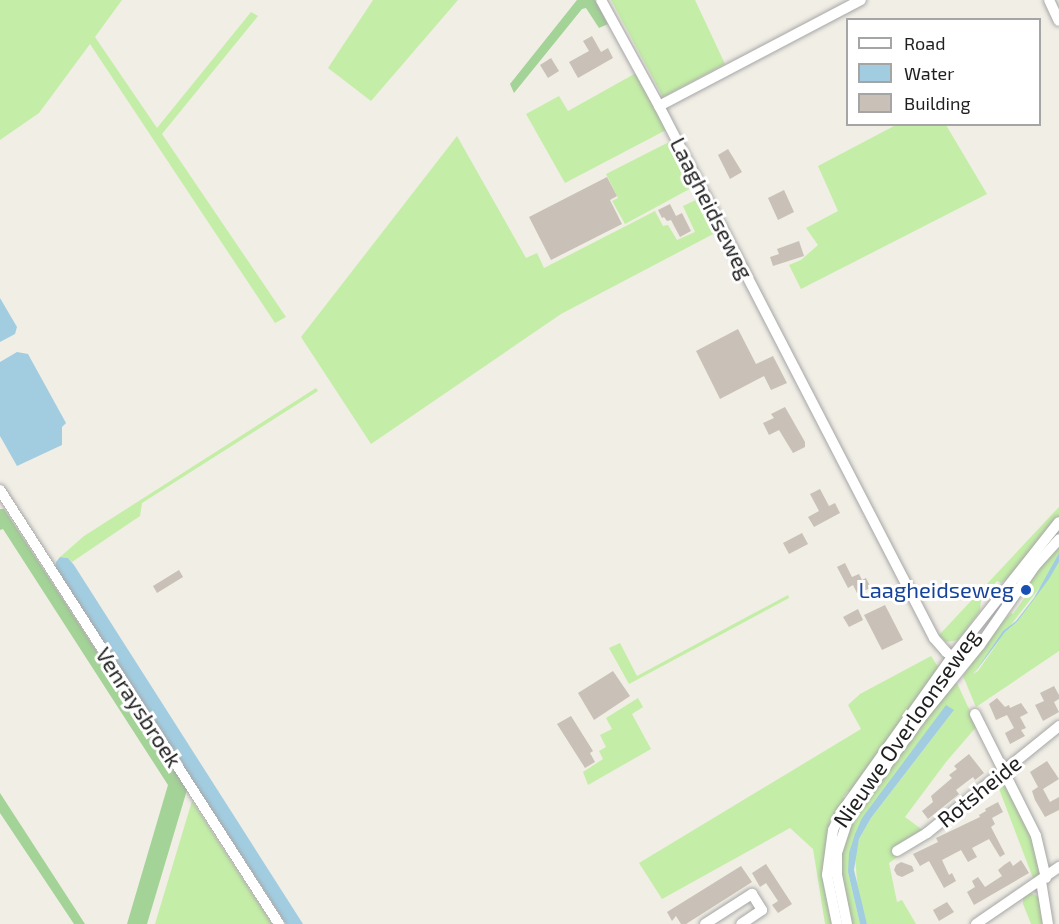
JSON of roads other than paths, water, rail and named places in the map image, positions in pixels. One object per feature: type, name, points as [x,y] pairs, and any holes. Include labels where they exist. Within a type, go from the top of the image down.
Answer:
[{"type":"street","name":"Laagheidseweg","points":[[601,0],[659,106],[934,638],[952,657],[963,664]]},
{"type":"street","points":[[659,106],[861,0]]},
{"type":"street","points":[[1048,0],[1059,21]]},
{"type":"street","name":"Venraysbroek","points":[[0,490],[279,924]]},
{"type":"street","name":"Nieuwe Overloonseweg","points":[[837,924],[827,875],[833,830],[853,795],[952,657],[1059,522]]},
{"type":"street","name":"Nieuwe Overloonseweg","points":[[847,924],[837,875],[837,853],[849,817],[1035,566],[1059,539]]},
{"type":"street","points":[[975,714],[1036,836],[1048,924]]},
{"type":"street","name":"Rotsheide","points":[[897,851],[927,833],[1059,726]]},
{"type":"street","points":[[976,924],[1059,867]]},
{"type":"street","points":[[705,924],[752,894],[762,910],[741,924]]},
{"type":"water","points":[[0,298],[17,327],[15,334],[0,342]]},
{"type":"water","points":[[17,352],[28,354],[66,423],[62,427],[62,445],[17,466],[0,436],[0,362]]},
{"type":"water","points":[[1059,553],[1059,562],[1049,579],[1017,622],[1005,632],[973,675],[1003,631],[1016,621],[1034,598]]},
{"type":"water","points":[[60,557],[68,558],[74,565],[303,924],[286,924],[55,569]]},
{"type":"water","points":[[946,705],[954,710],[871,818],[859,839],[854,870],[867,924],[860,924],[848,872],[849,853],[855,834],[862,818]]},
{"type":"place","name":"Laagheidseweg","points":[[1026,590]]}]
